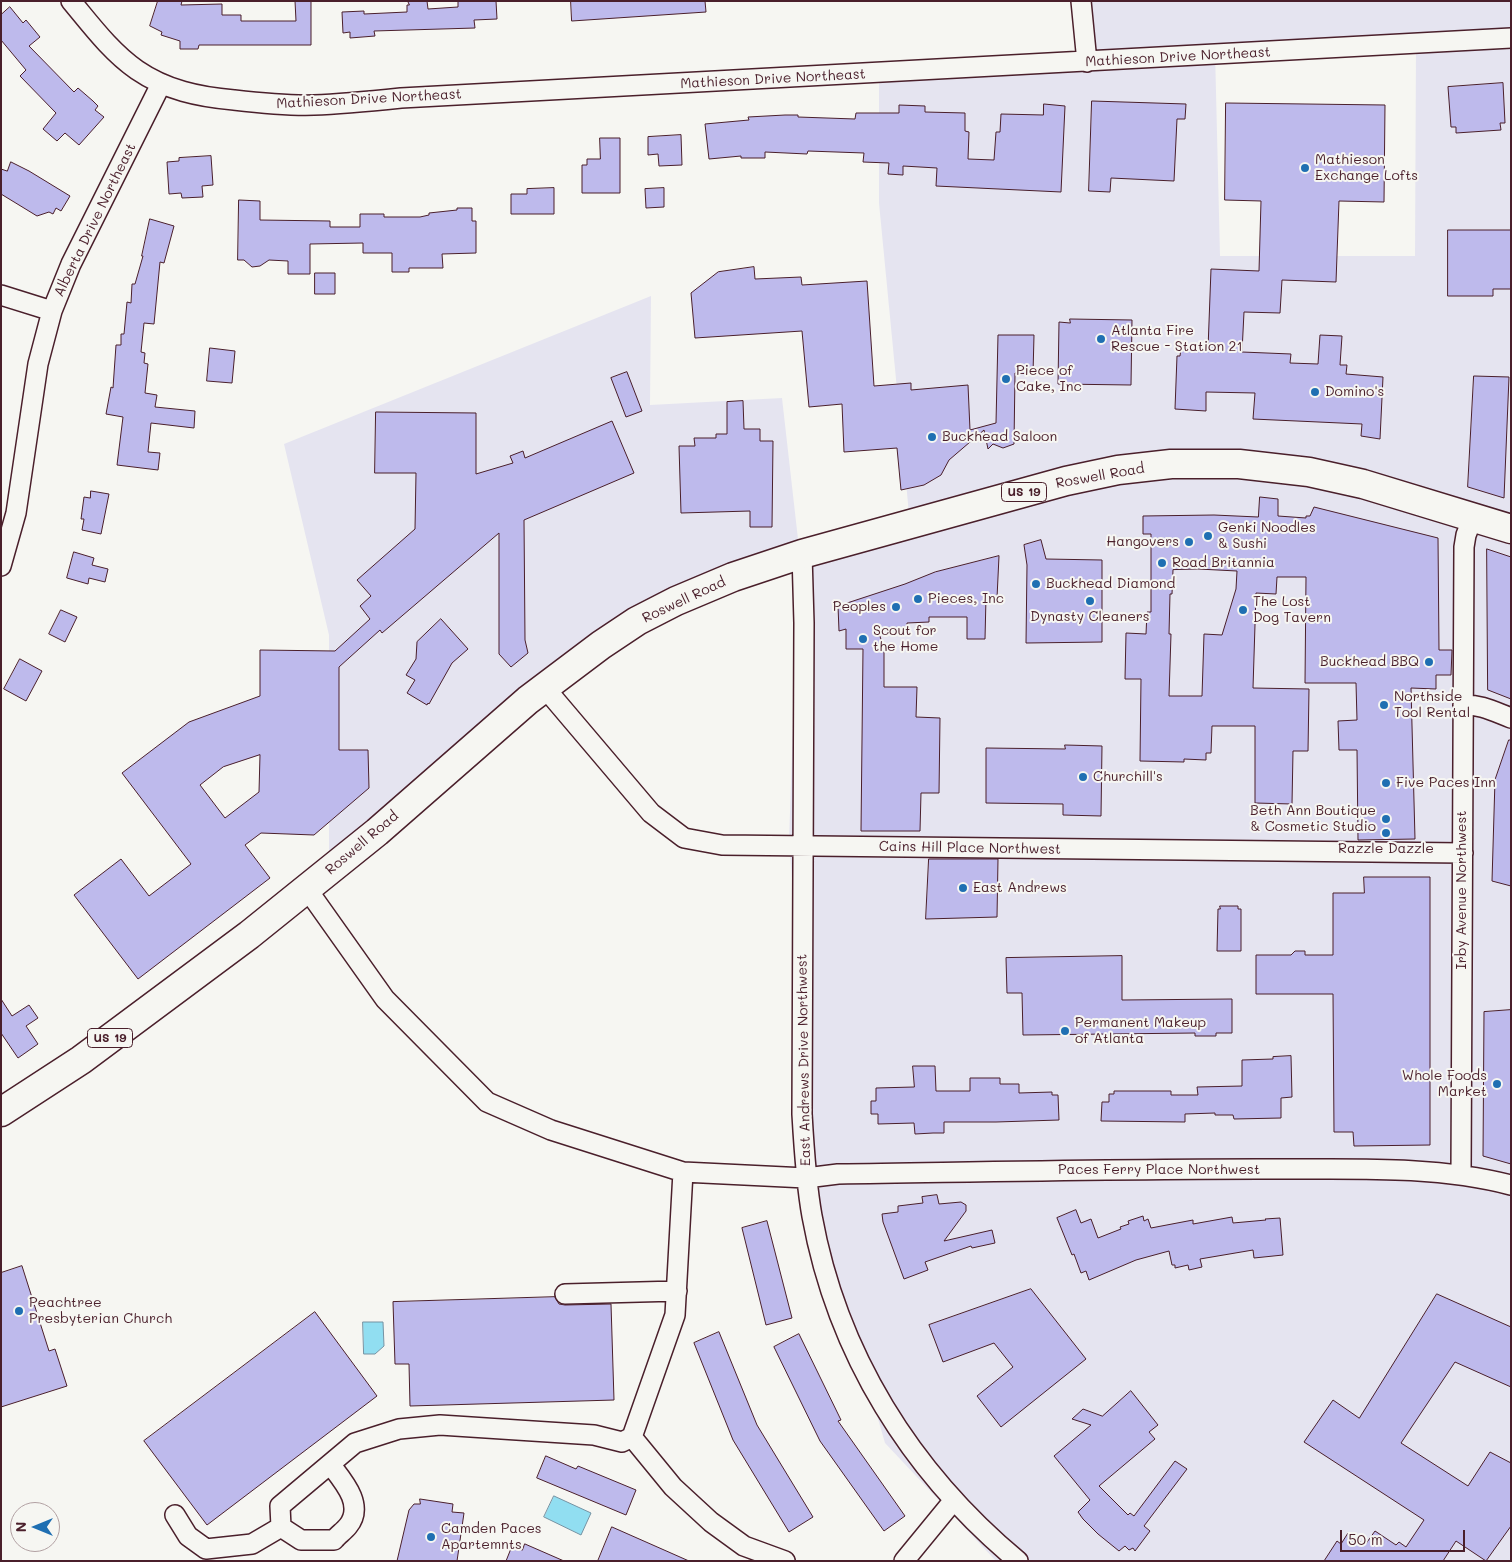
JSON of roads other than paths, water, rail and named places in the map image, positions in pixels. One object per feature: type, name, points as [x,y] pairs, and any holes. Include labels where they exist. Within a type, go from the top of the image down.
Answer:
[{"type":"main road","name":"Roswell Road","points":[[1,1112],[81,1060],[249,936],[377,832],[528,700],[601,645],[638,621],[733,577],[802,554],[1066,480],[1118,470],[1171,464],[1239,464],[1309,472],[1363,484],[1511,529]]},
{"type":"street","name":"Mathieson Drive Northeast","points":[[71,1],[114,50],[136,69],[161,84],[207,98],[263,104],[314,105],[401,98],[1511,38]]},
{"type":"street","points":[[1081,1],[1087,62]]},
{"type":"street","name":"Alberta Drive Northeast","points":[[1,566],[16,513],[38,364],[52,311],[71,264],[161,84]]},
{"type":"street","points":[[1,295],[52,311]]},
{"type":"street","name":"Irby Avenue Northwest","points":[[1461,1174],[1464,547],[1466,535],[1473,517]]},
{"type":"street","name":"East Andrews Drive Northwest","points":[[802,554],[804,623],[802,1114],[806,1178],[812,1217],[832,1294],[850,1341],[867,1377],[892,1420],[915,1453],[954,1500],[988,1535],[1018,1561]]},
{"type":"street","name":"Cains Hill Place Northwest","points":[[545,688],[651,813],[684,838],[722,845],[1463,853]]},
{"type":"street","points":[[1464,705],[1472,704],[1483,707],[1511,718]]},
{"type":"street","name":"Paces Ferry Place Northwest","points":[[307,889],[386,999],[487,1102],[551,1130],[683,1172],[806,1178],[838,1174],[1142,1169],[1408,1170],[1461,1174],[1511,1185]]},
{"type":"street","points":[[281,1527],[280,1506],[355,1443],[399,1428],[440,1425],[594,1436],[622,1442],[632,1437],[675,1314],[683,1172]]},
{"type":"street","points":[[565,1294],[677,1291]]},
{"type":"street","points":[[632,1437],[673,1486],[711,1522],[744,1546],[785,1561]]},
{"type":"street","points":[[281,1527],[301,1540],[334,1540],[349,1526],[355,1508],[348,1486],[330,1464]]},
{"type":"street","points":[[904,1561],[954,1500]]},
{"type":"street","points":[[175,1515],[188,1536],[206,1549],[252,1544],[281,1527]]},
{"type":"water","points":[[363,1322],[383,1322],[384,1346],[375,1354],[364,1354]]},
{"type":"water","points":[[554,1496],[591,1513],[581,1535],[544,1517]]},
{"type":"place","name":"Mathieson Exchange Lofts","points":[[1305,168]]},
{"type":"place","name":"Atlanta Fire Rescue - Station 21","points":[[1101,339]]},
{"type":"place","name":"Piece of Cake, Inc","points":[[1006,379]]},
{"type":"place","name":"Domino's","points":[[1315,392]]},
{"type":"place","name":"Buckhead Saloon","points":[[932,437]]},
{"type":"place","name":"Genki Noodles & Sushi","points":[[1208,536]]},
{"type":"place","name":"Hangovers","points":[[1189,542]]},
{"type":"place","name":"Road Britannia","points":[[1162,563]]},
{"type":"place","name":"Buckhead Diamond","points":[[1036,584]]},
{"type":"place","name":"Pieces, Inc","points":[[918,599]]},
{"type":"place","name":"Dynasty Cleaners","points":[[1090,601]]},
{"type":"place","name":"Peoples","points":[[896,607]]},
{"type":"place","name":"The Lost Dog Tavern","points":[[1243,610]]},
{"type":"place","name":"Scout for the Home","points":[[863,639]]},
{"type":"place","name":"Buckhead BBQ","points":[[1429,662]]},
{"type":"place","name":"Northside Tool Rental","points":[[1384,705]]},
{"type":"place","name":"Churchill's","points":[[1083,777]]},
{"type":"place","name":"Five Paces Inn","points":[[1386,783]]},
{"type":"place","name":"Beth Ann Boutique & Cosmetic Studio","points":[[1386,819]]},
{"type":"place","name":"Razzle Dazzle","points":[[1386,833]]},
{"type":"place","name":"East Andrews","points":[[963,888]]},
{"type":"place","name":"Permanent Makeup of Atlanta","points":[[1065,1031]]},
{"type":"place","name":"Whole Foods Market","points":[[1497,1084]]},
{"type":"place","name":"Peachtree Presbyterian Church","points":[[19,1311]]},
{"type":"place","name":"Camden Paces Apartemnts","points":[[431,1537]]}]
